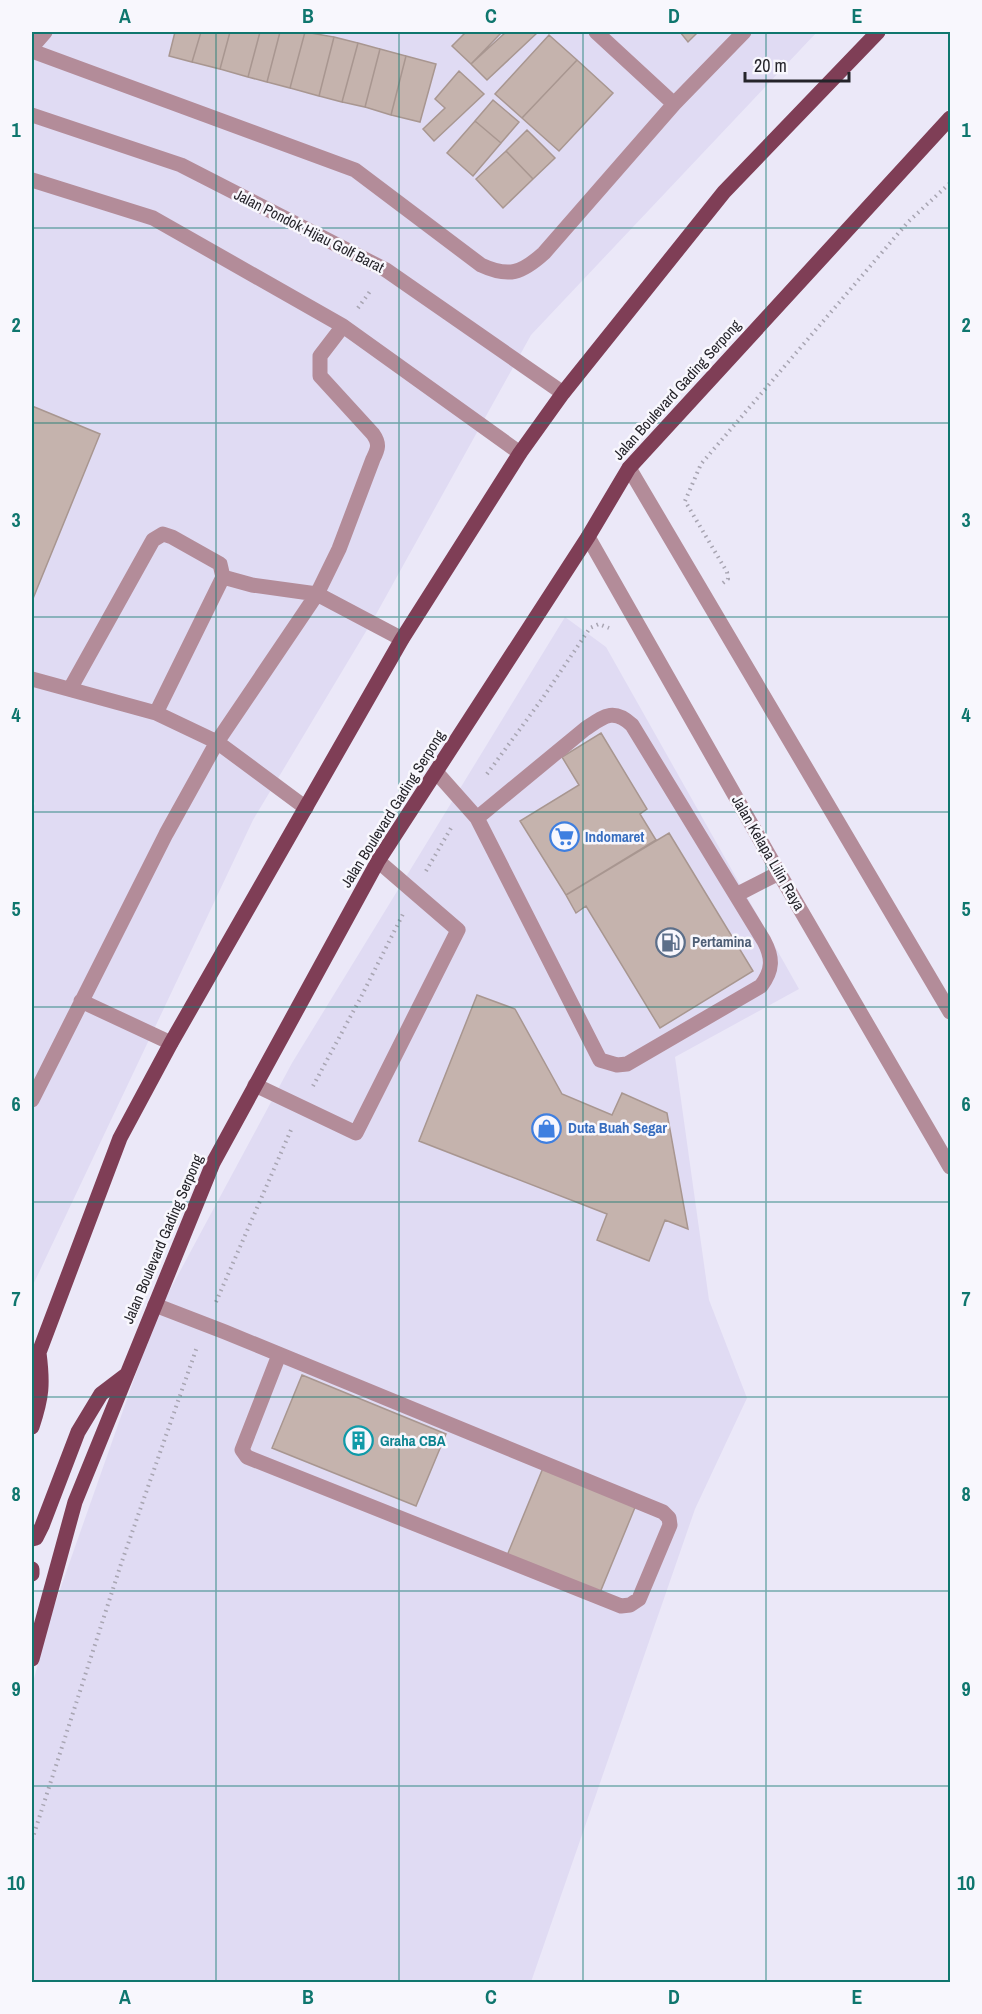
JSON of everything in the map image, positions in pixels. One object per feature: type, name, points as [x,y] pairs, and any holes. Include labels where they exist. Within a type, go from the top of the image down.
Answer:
[{"type":"main road","points":[[32,1371],[120,1138],[171,1042],[402,639],[520,453],[563,393],[723,192],[878,32]]},
{"type":"main road","name":"Jalan Boulevard Gading Serpong","points":[[32,1659],[75,1502],[213,1163],[378,861],[588,537],[629,468],[951,118]]},
{"type":"main road","points":[[32,1427],[43,1383],[39,1351]]},
{"type":"main road","points":[[32,1539],[36,1538],[42,1526],[78,1432],[101,1394],[126,1375]]},
{"type":"main road","points":[[32,1569],[32,1574]]},
{"type":"street","points":[[45,32],[32,49],[355,170],[482,265],[505,273],[516,272],[533,263],[544,253],[674,104],[744,32]]},
{"type":"street","points":[[596,32],[674,104]]},
{"type":"street","name":"Jalan Pondok Hijau Golf Barat","points":[[32,115],[182,165],[386,270],[563,393]]},
{"type":"street","points":[[32,180],[153,218],[344,326],[520,453]]},
{"type":"street","points":[[32,1100],[166,834],[217,742],[317,594],[339,549],[372,459],[378,450],[378,441],[373,434],[320,376],[320,356],[344,326]]},
{"type":"street","points":[[629,468],[951,1012]]},
{"type":"street","points":[[70,689],[153,540],[164,534],[220,564],[223,577],[156,713]]},
{"type":"street","name":"Jalan Kelapa Lilin Raya","points":[[588,537],[779,873],[951,1167]]},
{"type":"street","points":[[223,577],[252,585],[317,594],[402,639]]},
{"type":"street","points":[[32,679],[156,713],[217,742],[306,808]]},
{"type":"street","points":[[436,773],[477,818],[600,1060],[617,1065],[627,1064],[761,986],[770,973],[770,953],[632,725],[625,718],[612,715],[603,717],[585,729],[477,818]]},
{"type":"street","points":[[255,1085],[356,1133],[458,930],[378,861]]},
{"type":"street","points":[[736,895],[779,873]]},
{"type":"street","points":[[81,1000],[171,1042]]},
{"type":"street","points":[[155,1305],[206,1324],[663,1512],[669,1518],[670,1525],[639,1599],[630,1605],[621,1606],[247,1457],[242,1450],[279,1355]]},
{"type":"path","points":[[705,597],[728,579],[685,501],[701,464],[908,222],[951,183]]},
{"type":"path","points":[[344,326],[386,270]]},
{"type":"path","points":[[32,1840],[121,1564],[206,1324],[302,1107],[414,892],[465,804],[542,699],[590,628],[599,624],[616,631],[631,642],[644,635]]},
{"type":"shaded area","points":[[32,32],[817,32],[531,335],[374,618],[253,820],[32,1287],[32,811],[35,803],[32,801]]},
{"type":"shaded area","points":[[565,617],[606,647],[799,989],[675,1057],[709,1300],[747,1398],[695,1509],[531,1982],[32,1982],[32,1686],[50,1618],[157,1314],[292,1063]]},
{"type":"building","points":[[175,32],[201,32],[192,62],[169,56]]},
{"type":"building","points":[[201,32],[230,32],[220,69],[192,62]]},
{"type":"building","points":[[230,32],[260,32],[248,77],[220,69]]},
{"type":"building","points":[[260,32],[280,32],[267,82],[248,77]]},
{"type":"building","points":[[280,32],[305,32],[290,88],[267,82]]},
{"type":"building","points":[[305,32],[334,37],[319,96],[290,88]]},
{"type":"building","points":[[466,32],[502,32],[471,64],[452,46]]},
{"type":"building","points":[[506,32],[538,32],[487,80],[471,64]]},
{"type":"building","points":[[680,32],[698,32],[688,42]]},
{"type":"building","points":[[549,35],[577,60],[522,118],[495,94]]},
{"type":"building","points":[[334,37],[358,43],[342,102],[319,96]]},
{"type":"building","points":[[358,43],[380,49],[365,107],[342,102]]},
{"type":"building","points":[[380,49],[406,56],[391,115],[365,107]]},
{"type":"building","points":[[406,56],[436,64],[420,122],[391,115]]},
{"type":"building","points":[[577,60],[613,93],[559,151],[522,118]]},
{"type":"building","points":[[459,71],[484,94],[434,141],[423,129],[445,108],[435,99]]},
{"type":"building","points":[[493,100],[519,122],[501,143],[475,121]]},
{"type":"building","points":[[475,121],[501,143],[473,176],[447,153]]},
{"type":"building","points":[[527,130],[555,158],[533,179],[506,151]]},
{"type":"building","points":[[506,151],[533,179],[503,208],[476,179]]},
{"type":"building","points":[[32,406],[100,434],[32,601]]},
{"type":"building","points":[[601,733],[647,809],[640,814],[656,840],[566,895],[520,821],[579,785],[562,757]]},
{"type":"building","name":"Pertamina","points":[[669,833],[753,971],[660,1028],[586,906],[576,913],[566,895]]},
{"type":"building","name":"Duta Buah Segar","points":[[477,995],[515,1009],[562,1094],[612,1115],[622,1093],[667,1113],[688,1229],[665,1220],[649,1261],[597,1240],[607,1214],[419,1141]]},
{"type":"building","name":"Graha CBA","points":[[302,1375],[446,1434],[416,1506],[272,1448]]},
{"type":"building","points":[[543,1468],[636,1505],[599,1595],[506,1558]]},
{"type":"place","name":"Indomaret","points":[[564,837]]},
{"type":"place","name":"Pertamina","points":[[671,942]]},
{"type":"place","name":"Duta Buah Segar","points":[[547,1128]]},
{"type":"place","name":"Graha CBA","points":[[359,1441]]}]
